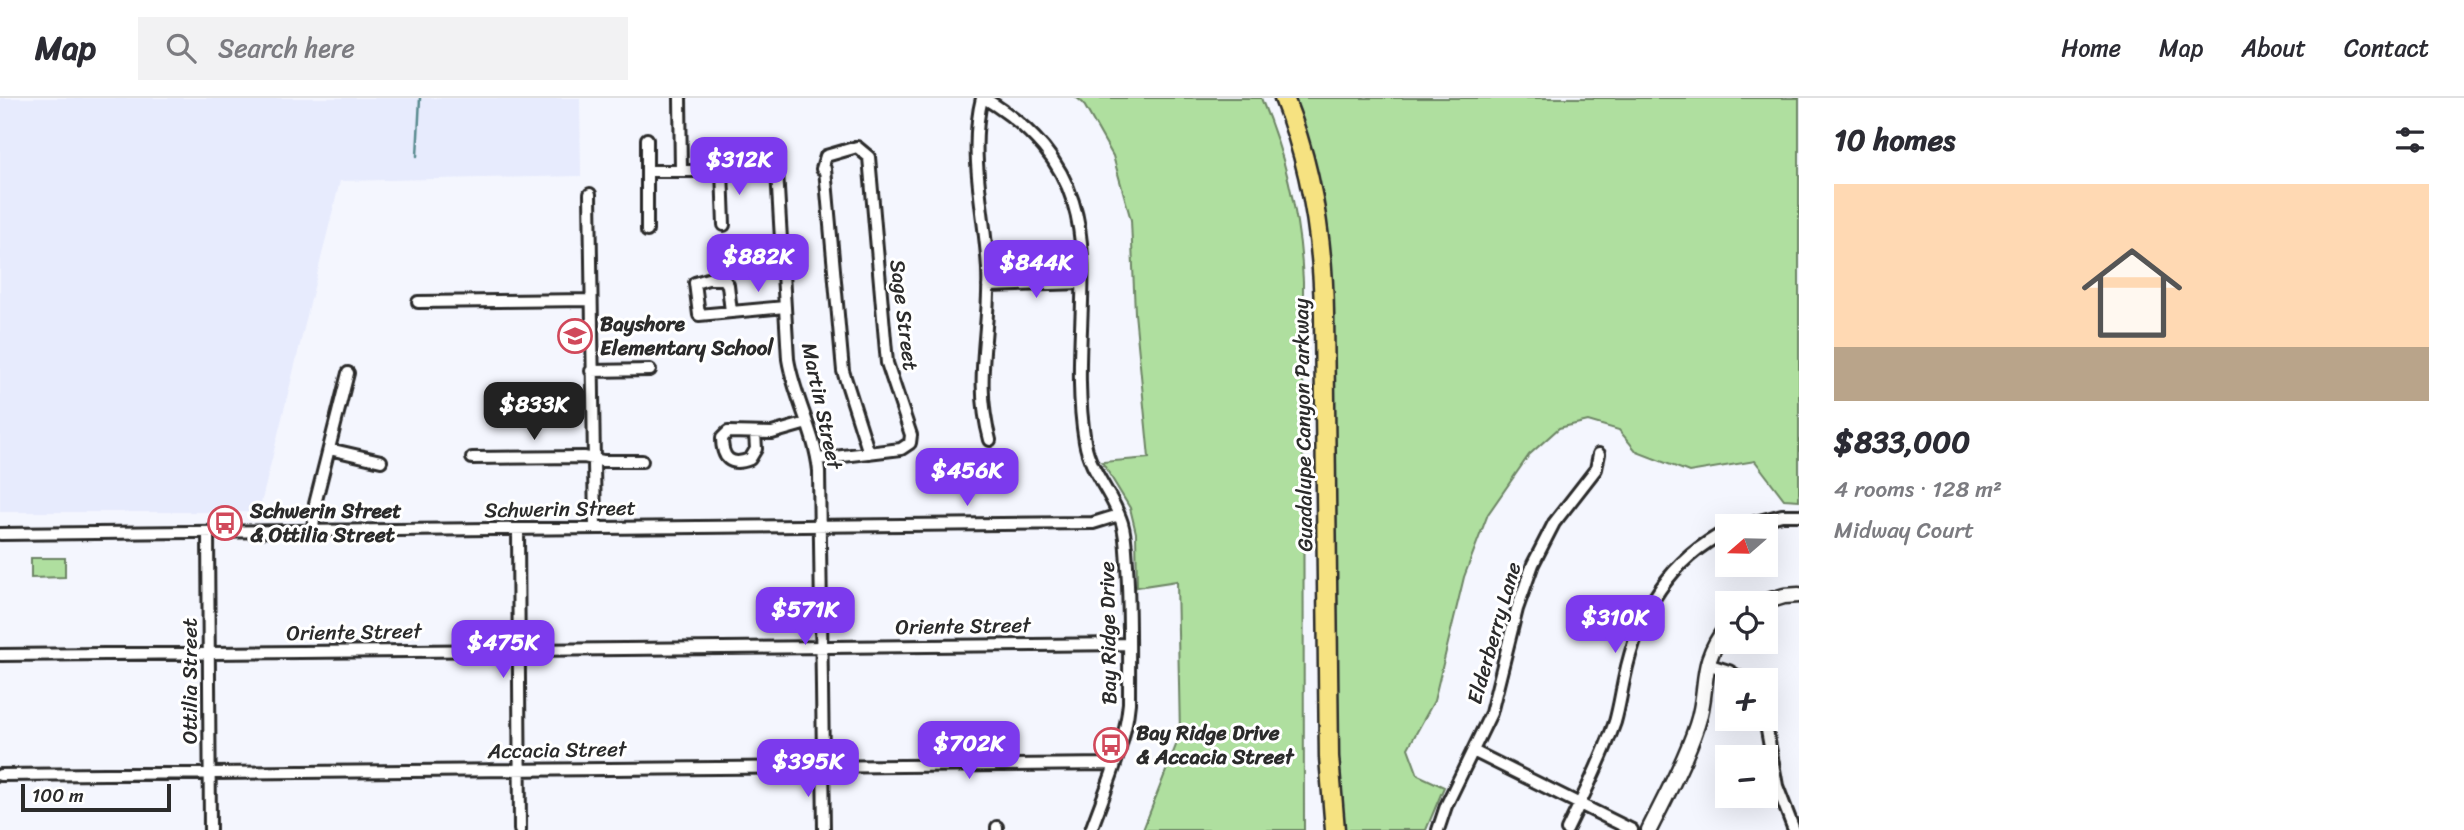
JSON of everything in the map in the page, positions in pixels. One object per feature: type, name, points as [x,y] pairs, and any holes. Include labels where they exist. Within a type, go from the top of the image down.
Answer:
[{"type":"main road","name":"Guadalupe Canyon Parkway","points":[[1284,98],[1300,141],[1311,183],[1322,258],[1329,757],[1335,830]]},
{"type":"main road","name":"Guadalupe Canyon Parkway","points":[[1325,830],[1329,757]]},
{"type":"street","points":[[680,98],[681,170]]},
{"type":"street","points":[[983,98],[978,120],[979,188],[988,286],[981,386],[990,440]]},
{"type":"street","name":"Bay Ridge Drive","points":[[983,98],[1015,118],[1058,166],[1068,186],[1081,228],[1082,283],[1078,359],[1085,444],[1097,476],[1119,515],[1124,534],[1128,580],[1127,723],[1091,830]]},
{"type":"street","points":[[647,139],[647,231]]},
{"type":"street","name":"Sage Street","points":[[817,459],[869,453],[901,449],[910,443],[911,435],[887,363],[869,157],[857,147],[826,156],[822,169],[825,169],[843,371],[869,453]]},
{"type":"street","points":[[722,170],[724,225]]},
{"type":"street","name":"Martin Street","points":[[647,171],[777,171],[790,372],[817,459],[824,830]]},
{"type":"street","points":[[590,194],[595,528]]},
{"type":"street","points":[[988,286],[1082,283]]},
{"type":"street","points":[[418,302],[592,300]]},
{"type":"street","points":[[731,312],[785,307]]},
{"type":"street","points":[[591,371],[650,370]]},
{"type":"street","points":[[313,531],[315,504],[348,373]]},
{"type":"street","points":[[755,433],[772,433],[807,423]]},
{"type":"street","points":[[329,449],[381,461]]},
{"type":"street","name":"Elderberry Lane","points":[[1437,830],[1491,713],[1517,609],[1533,564],[1555,523],[1592,475],[1600,454]]},
{"type":"street","points":[[472,458],[584,457],[603,461],[642,461]]},
{"type":"street","name":"Schwerin Street","points":[[0,534],[1093,523],[1119,515]]},
{"type":"street","points":[[1778,516],[1799,515]]},
{"type":"street","points":[[518,529],[520,830]]},
{"type":"street","name":"Ottilia Street","points":[[208,532],[210,830]]},
{"type":"street","points":[[1567,830],[1615,720],[1636,639],[1652,599],[1672,572],[1715,537]]},
{"type":"street","points":[[1778,598],[1799,595]]},
{"type":"street","name":"Oriente Street","points":[[0,655],[1129,644]]},
{"type":"street","points":[[1649,830],[1698,722],[1707,664],[1715,645]]},
{"type":"street","points":[[1707,664],[1720,668]]},
{"type":"street","points":[[1767,731],[1777,786],[1794,830]]},
{"type":"street","points":[[1473,751],[1632,830]]},
{"type":"street","name":"Accacia Street","points":[[0,775],[1115,764]]},
{"type":"shaded area","points":[[0,98],[580,98],[581,176],[340,181],[259,512],[0,512]]},
{"type":"green space","points":[[1077,98],[1261,98],[1278,142],[1295,211],[1303,281],[1304,830],[1143,830],[1180,735],[1177,581],[1137,587],[1136,533],[1130,508],[1102,462],[1149,458],[1135,313],[1131,220],[1113,156],[1083,103]]},
{"type":"green space","points":[[1284,98],[1799,98],[1799,500],[1784,499],[1755,461],[1689,472],[1637,452],[1619,430],[1588,421],[1559,428],[1529,455],[1488,514],[1464,577],[1434,701],[1408,748],[1418,775],[1444,787],[1426,830],[1335,830],[1323,277]]},
{"type":"green space","points":[[31,558],[65,558],[65,577],[31,578]]},
{"type":"waterway","points":[[417,156],[420,98]]},
{"type":"place","name":"Bayshore Elementary School","points":[[575,336]]},
{"type":"place","name":"Schwerin Street & Ottilia Street","points":[[225,523]]},
{"type":"place","name":"Bay Ridge Drive & Accacia Street","points":[[1111,745]]}]
